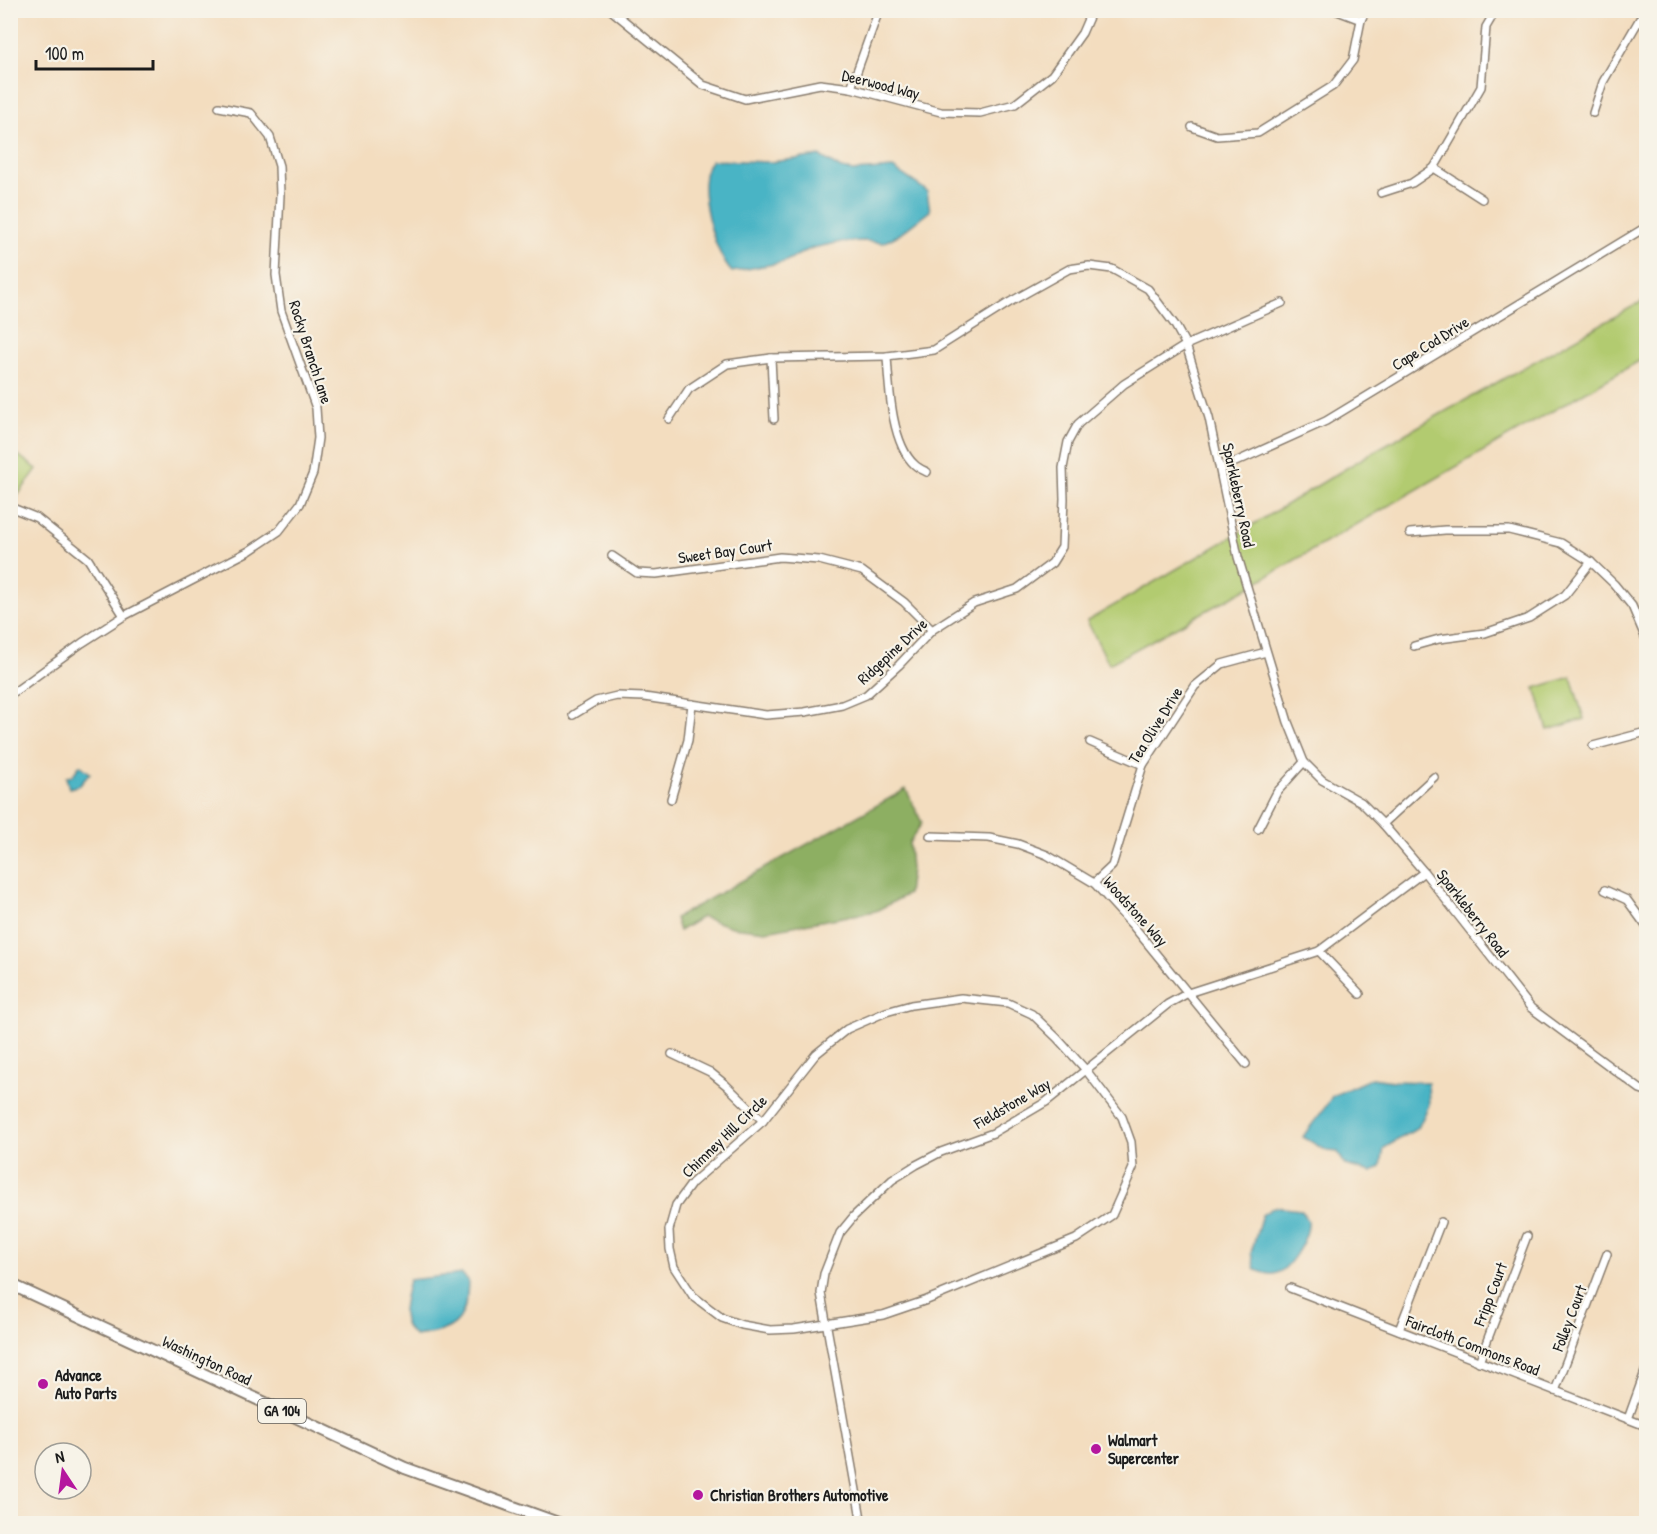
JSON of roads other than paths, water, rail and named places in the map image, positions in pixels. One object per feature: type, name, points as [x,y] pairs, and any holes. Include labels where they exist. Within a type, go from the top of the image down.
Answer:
[{"type":"main road","name":"Washington Road","points":[[10,1284],[405,1468],[561,1524]]},
{"type":"street","name":"Deerwood Way","points":[[611,10],[703,85],[745,99],[820,84],[851,88],[942,112],[980,113],[1015,104],[1052,75],[1082,33],[1092,10]]},
{"type":"street","points":[[851,88],[879,10]]},
{"type":"street","points":[[1335,10],[1361,20]]},
{"type":"street","points":[[1192,127],[1217,136],[1258,133],[1334,86],[1353,60],[1361,20],[1366,10]]},
{"type":"street","points":[[1381,193],[1412,183],[1434,168],[1481,87],[1486,27],[1496,10]]},
{"type":"street","points":[[1593,113],[1603,82],[1645,10]]},
{"type":"street","name":"Rocky Branch Lane","points":[[10,695],[124,616],[249,551],[279,531],[300,504],[313,473],[318,438],[316,408],[281,311],[276,275],[279,166],[270,137],[251,113],[219,106]]},
{"type":"street","points":[[1434,168],[1482,199]]},
{"type":"street","name":"Cape Cod Drive","points":[[1220,469],[1326,421],[1647,227]]},
{"type":"street","name":"Sparkleberry Road","points":[[669,419],[689,389],[727,364],[771,358],[887,356],[934,350],[1010,302],[1069,269],[1089,266],[1112,269],[1148,289],[1175,325],[1186,345],[1209,418],[1238,557],[1288,722],[1304,762],[1322,780],[1361,801],[1383,824],[1424,872],[1531,1008],[1640,1089],[1647,1091]]},
{"type":"street","name":"Ridgepine Drive","points":[[573,715],[596,701],[617,696],[766,715],[804,712],[842,705],[866,695],[932,630],[975,603],[1017,589],[1052,563],[1062,547],[1063,468],[1068,442],[1078,424],[1124,384],[1186,345],[1282,303]]},
{"type":"street","points":[[887,356],[890,403],[901,444],[914,464],[927,472]]},
{"type":"street","points":[[771,358],[774,419]]},
{"type":"street","points":[[10,507],[37,518],[88,558],[124,616]]},
{"type":"street","points":[[1410,533],[1444,530],[1509,530],[1561,543],[1590,562],[1614,584],[1632,606],[1647,639]]},
{"type":"street","name":"Sweet Bay Court","points":[[612,556],[637,573],[656,574],[780,556],[819,560],[862,571],[904,602],[932,630]]},
{"type":"street","points":[[1414,646],[1439,639],[1485,633],[1529,618],[1565,596],[1590,562]]},
{"type":"street","name":"Tea Olive Drive","points":[[1094,883],[1112,866],[1143,765],[1195,686],[1222,664],[1266,652]]},
{"type":"street","points":[[671,800],[688,740],[692,704]]},
{"type":"street","points":[[1593,746],[1647,732]]},
{"type":"street","points":[[1090,742],[1143,765]]},
{"type":"street","points":[[1258,829],[1277,792],[1304,762]]},
{"type":"street","points":[[1383,824],[1434,777]]},
{"type":"street","name":"Woodstone Way","points":[[930,836],[989,838],[1018,844],[1047,855],[1094,883],[1134,927],[1246,1064]]},
{"type":"street","name":"Fieldstone Way","points":[[862,1524],[821,1293],[824,1274],[840,1233],[854,1216],[892,1180],[916,1165],[941,1152],[993,1133],[1046,1102],[1168,1004],[1188,993],[1319,951],[1424,872]]},
{"type":"street","points":[[1605,890],[1627,900],[1647,926]]},
{"type":"street","points":[[1319,951],[1360,994]]},
{"type":"street","name":"Chimney Hill Circle","points":[[961,998],[1008,1003],[1032,1014],[1057,1038],[1086,1070],[1122,1117],[1131,1142],[1133,1168],[1112,1215],[1076,1239],[927,1300],[883,1315],[827,1325],[770,1329],[742,1325],[722,1318],[693,1296],[674,1267],[669,1230],[676,1205],[692,1183],[763,1121],[816,1054],[847,1029],[886,1012],[920,1004],[961,998]]},
{"type":"street","points":[[672,1054],[710,1072],[726,1084],[763,1121]]},
{"type":"street","points":[[1399,1330],[1441,1222]]},
{"type":"street","name":"Fripp Court","points":[[1479,1362],[1527,1236]]},
{"type":"street","name":"Folley Court","points":[[1556,1391],[1607,1254]]},
{"type":"street","name":"Faircloth Commons Road","points":[[1290,1288],[1647,1426]]},
{"type":"street","points":[[1628,1419],[1647,1370]]},
{"type":"water","points":[[820,156],[841,169],[854,171],[893,168],[927,191],[930,211],[900,234],[883,243],[841,242],[812,248],[784,262],[732,272],[718,250],[708,216],[704,183],[706,170],[712,160],[770,162]]},
{"type":"water","points":[[80,765],[90,773],[80,785],[69,788],[66,777],[72,776]]},
{"type":"water","points":[[1372,1078],[1428,1082],[1429,1105],[1418,1128],[1384,1148],[1381,1166],[1372,1172],[1345,1165],[1338,1152],[1327,1151],[1303,1137],[1332,1096]]},
{"type":"water","points":[[1274,1207],[1301,1210],[1308,1222],[1308,1228],[1302,1244],[1291,1261],[1279,1272],[1271,1274],[1255,1270],[1251,1253],[1262,1215]]},
{"type":"water","points":[[462,1274],[468,1280],[467,1294],[462,1315],[456,1322],[450,1327],[429,1334],[415,1336],[409,1331],[403,1318],[403,1310],[409,1280]]},
{"type":"place","name":"Advance Auto Parts","points":[[43,1384]]},
{"type":"place","name":"Walmart Supercenter","points":[[1096,1449]]},
{"type":"place","name":"Christian Brothers Automotive","points":[[698,1495]]}]
